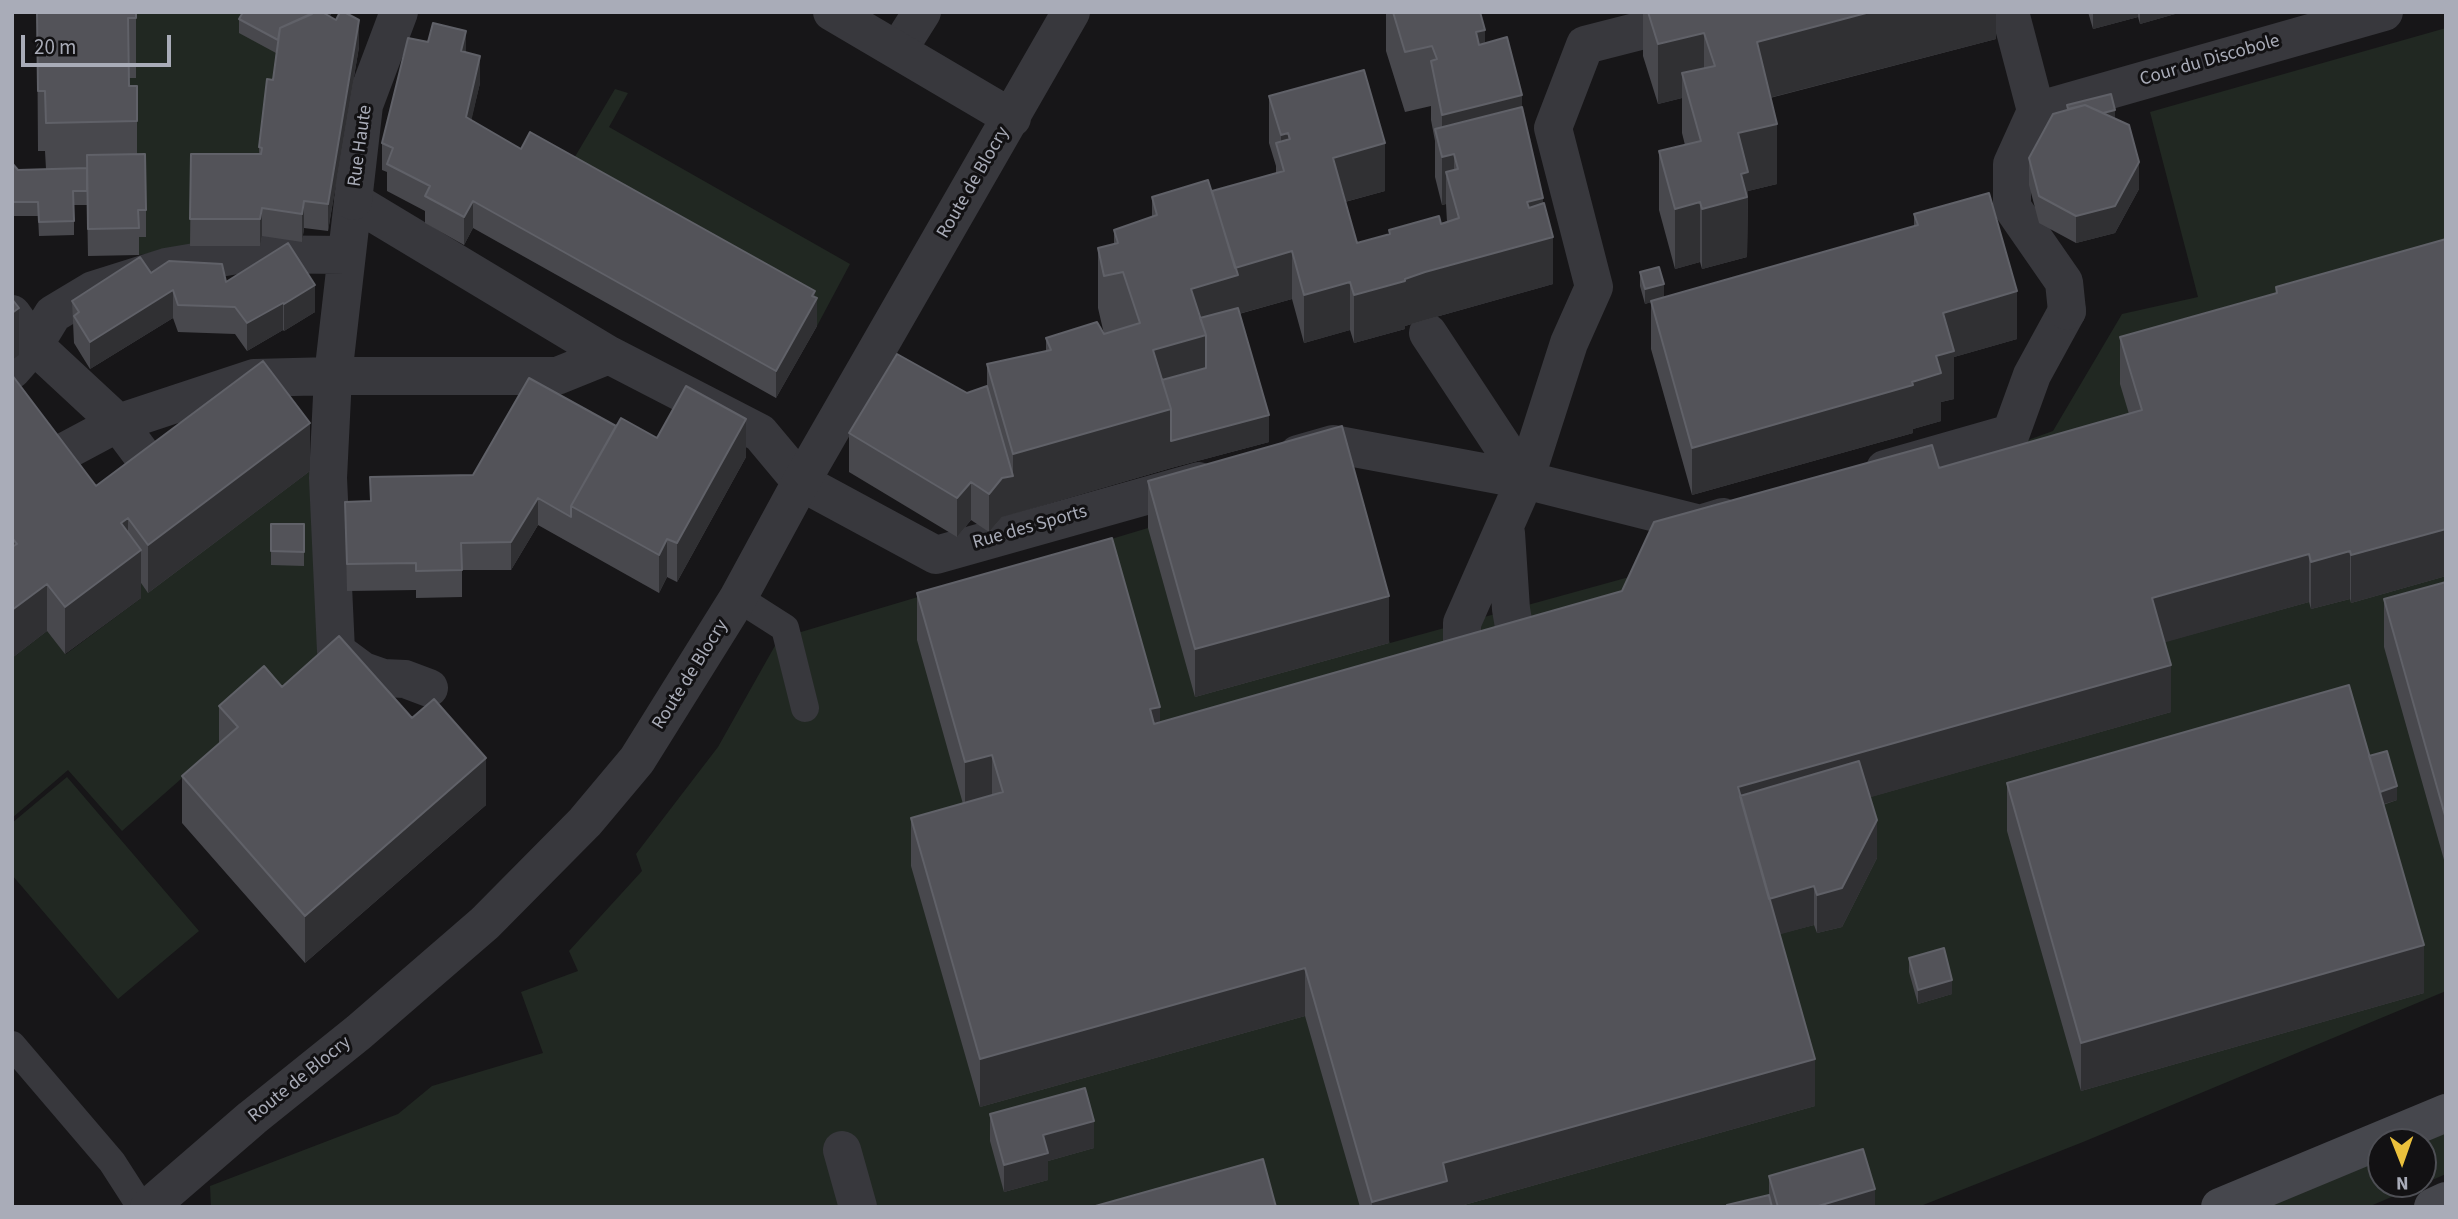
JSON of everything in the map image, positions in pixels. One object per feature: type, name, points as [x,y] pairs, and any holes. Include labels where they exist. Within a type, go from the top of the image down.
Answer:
[{"type":"main road","points":[[2220,1207],[2446,1114]]},
{"type":"main road","points":[[2433,1207],[2446,1201]]},
{"type":"street","name":"Rue Haute","points":[[399,12],[364,105],[333,376],[328,478],[336,650],[363,671],[429,688]]},
{"type":"street","points":[[832,12],[1012,118]]},
{"type":"street","points":[[898,50],[922,12]]},
{"type":"street","name":"Route de Blocry","points":[[149,1207],[485,923],[585,822],[637,760],[738,598],[801,482],[1071,12]]},
{"type":"street","points":[[1855,478],[2011,433],[2032,376],[2067,311],[2064,282],[2012,208],[2012,164],[2036,111],[2010,12]]},
{"type":"street","name":"Cour du Discobole","points":[[2036,111],[2384,12]]},
{"type":"street","points":[[1462,684],[1462,623],[1525,480],[1569,343],[1594,287],[1553,128],[1585,45],[1686,15]]},
{"type":"street","points":[[353,201],[609,355]]},
{"type":"street","points":[[23,357],[53,314],[93,290],[166,267],[243,254],[346,255]]},
{"type":"street","points":[[12,314],[23,357],[118,423],[163,483]]},
{"type":"street","points":[[1427,333],[1525,480]]},
{"type":"street","points":[[43,463],[118,423],[254,378],[558,376],[609,355]]},
{"type":"street","name":"Rue des Sports","points":[[609,355],[760,433],[801,482],[936,555],[1227,473]]},
{"type":"street","points":[[1267,462],[1333,444],[1525,480],[1700,524],[1752,509]]},
{"type":"street","points":[[1506,527],[1511,609],[1521,667]]},
{"type":"street","points":[[842,1150],[858,1207]]},
{"type":"lane","points":[[738,598],[785,628],[806,708]]},
{"type":"lane","points":[[12,1045],[112,1162],[141,1207]]},
{"type":"shaded area","points":[[108,12],[251,12],[280,55],[259,174],[190,246],[139,255],[137,181],[128,78],[136,78]]},
{"type":"shaded area","points":[[2446,28],[2446,991],[2083,1142],[1918,1207],[211,1207],[210,1186],[398,1114],[432,1086],[543,1053],[521,992],[578,971],[569,951],[642,871],[636,854],[718,747],[785,628],[801,632],[1148,528],[1342,474],[1390,643],[1709,555],[2053,431],[2122,314],[2198,297],[2150,112]]},
{"type":"shaded area","points":[[615,89],[628,93],[609,127],[850,264],[817,326],[563,177]]},
{"type":"shaded area","points":[[310,471],[325,652],[122,831],[68,770],[12,818],[12,658],[47,631],[66,654],[141,598],[128,565],[148,592]]},
{"type":"shaded area","points":[[67,777],[199,931],[118,999],[12,875],[12,823]]},
{"type":"shaded area","points":[[2446,1127],[2446,1174],[2437,1178],[2437,1133]]},
{"type":"shaded area","points":[[2367,1161],[2367,1198],[2389,1198],[2368,1207],[2256,1207]]},
{"type":"building","points":[[37,12],[136,12],[136,18],[128,18],[129,86],[137,86],[137,121],[46,123],[45,91],[38,91]]},
{"type":"building","points":[[243,12],[312,14],[280,28],[278,40],[239,19]]},
{"type":"building","points":[[315,12],[322,12],[336,20],[340,12],[344,12],[359,20],[328,204],[304,201],[302,214],[262,208],[260,219],[190,219],[191,154],[261,154],[262,148],[259,147],[267,79],[273,80],[280,28]]},
{"type":"building","points":[[1393,12],[1480,12],[1485,30],[1476,32],[1479,45],[1507,37],[1522,95],[1442,115],[1431,61],[1437,59],[1432,46],[1405,52]]},
{"type":"building","points":[[1648,12],[1870,12],[1757,42],[1777,124],[1738,133],[1748,172],[1741,174],[1747,197],[1702,209],[1700,202],[1675,209],[1659,151],[1701,141],[1682,73],[1715,66],[1704,33],[1658,44]]},
{"type":"building","points":[[433,23],[466,31],[461,51],[480,56],[466,117],[521,149],[530,132],[815,291],[812,296],[817,298],[776,371],[473,201],[464,217],[425,196],[430,186],[387,164],[393,148],[382,143],[408,38],[428,42]]},
{"type":"building","points":[[1364,70],[1385,143],[1333,158],[1357,243],[1390,234],[1389,230],[1439,216],[1441,224],[1459,218],[1446,172],[1458,169],[1454,154],[1442,157],[1435,129],[1522,107],[1543,198],[1527,202],[1529,208],[1544,203],[1553,237],[1425,272],[1405,281],[1354,295],[1350,282],[1304,295],[1292,251],[1235,268],[1212,191],[1284,171],[1276,143],[1290,139],[1288,133],[1281,135],[1269,96]]},
{"type":"building","points":[[2111,94],[2115,110],[2103,113],[2085,105],[2068,109],[2067,105]]},
{"type":"building","points":[[2085,105],[2129,125],[2139,162],[2115,206],[2076,216],[2039,196],[2029,158],[2053,114]]},
{"type":"building","points":[[145,154],[146,210],[138,210],[139,228],[88,229],[87,155]]},
{"type":"building","points":[[12,163],[18,170],[87,168],[87,191],[73,191],[74,221],[39,222],[38,202],[12,202]]},
{"type":"building","points":[[1208,180],[1238,275],[1191,289],[1206,335],[1153,350],[1171,409],[1013,454],[987,364],[1051,350],[1046,338],[1097,322],[1104,334],[1140,323],[1123,272],[1104,276],[1098,248],[1118,243],[1114,230],[1157,215],[1152,197]]},
{"type":"building","points":[[1989,193],[2017,291],[1943,313],[1954,351],[1936,356],[1941,373],[1912,382],[1913,385],[1692,448],[1651,301],[1918,225],[1914,214]]},
{"type":"building","points":[[2446,239],[2446,529],[2351,555],[2350,551],[2311,562],[2309,554],[2152,598],[2171,665],[1738,787],[1815,1059],[1443,1163],[1447,1181],[1372,1202],[1305,968],[980,1059],[911,818],[1003,792],[992,755],[965,762],[917,593],[1112,538],[1160,707],[1150,709],[1154,724],[1622,591],[1654,522],[1932,445],[1939,468],[2142,410],[2120,337],[2277,293],[2276,287]]},
{"type":"building","points":[[288,243],[315,285],[247,323],[235,307],[178,305],[173,290],[90,342],[74,316],[79,312],[72,301],[140,257],[151,273],[169,261],[222,264],[226,282]]},
{"type":"building","points":[[1659,267],[1664,284],[1645,289],[1640,272]]},
{"type":"building","points":[[12,299],[19,308],[12,313]]},
{"type":"building","points":[[1238,308],[1269,415],[1171,441],[1171,409],[1162,380],[1206,368],[1206,335],[1200,318]]},
{"type":"building","points":[[897,354],[967,393],[987,386],[1013,476],[1002,478],[989,494],[971,482],[957,498],[849,433]]},
{"type":"building","points":[[263,361],[310,423],[148,545],[128,518],[121,523],[141,550],[65,607],[47,584],[12,610],[12,547],[17,544],[12,538],[12,375],[96,486]]},
{"type":"building","points":[[529,378],[616,426],[571,506],[571,517],[538,498],[511,542],[461,543],[462,570],[416,571],[416,563],[347,564],[345,502],[371,501],[370,477],[473,475]]},
{"type":"building","points":[[686,386],[746,419],[677,543],[667,539],[659,555],[571,506],[621,418],[657,438]]},
{"type":"building","points":[[1342,426],[1389,596],[1195,649],[1148,481]]},
{"type":"building","points":[[271,524],[304,524],[304,552],[271,551]]},
{"type":"building","points":[[2446,582],[2446,819],[2384,599]]},
{"type":"building","points":[[339,636],[412,718],[434,699],[486,758],[305,916],[182,776],[238,727],[219,706],[264,666],[282,687]]},
{"type":"building","points":[[2349,685],[2424,945],[2081,1043],[2007,783]]},
{"type":"building","points":[[2387,751],[2397,786],[2380,792],[2369,756]]},
{"type":"building","points":[[1859,761],[1877,820],[1842,888],[1817,895],[1814,886],[1769,899],[1740,796]]},
{"type":"building","points":[[1944,948],[1952,980],[1918,990],[1909,958]]},
{"type":"building","points":[[1085,1088],[1094,1121],[1043,1135],[1048,1153],[1004,1165],[990,1114]]},
{"type":"building","points":[[1863,1149],[1875,1189],[1815,1207],[1778,1207],[1769,1176]]},
{"type":"building","points":[[1263,1159],[1276,1207],[1092,1207]]},
{"type":"building","points":[[1769,1195],[1772,1207],[1727,1205]]}]
